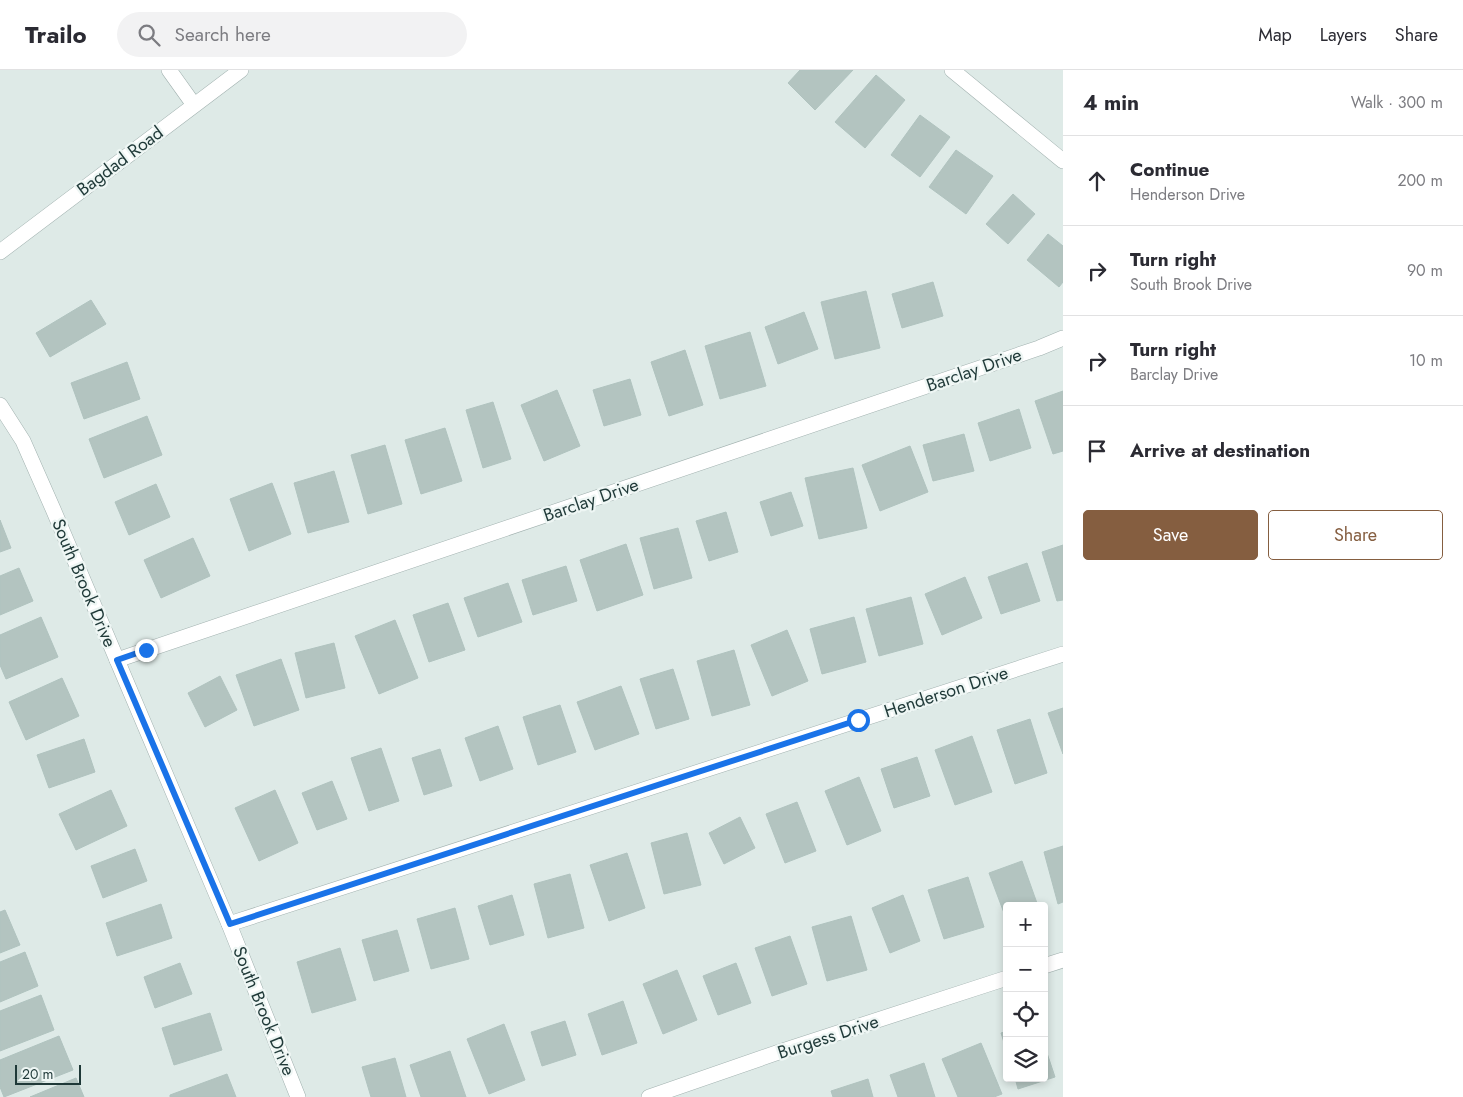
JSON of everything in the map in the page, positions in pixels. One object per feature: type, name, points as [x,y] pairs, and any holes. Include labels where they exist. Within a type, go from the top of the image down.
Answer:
[{"type":"street","points":[[168,70],[194,105]]},
{"type":"street","name":"Bagdad Road","points":[[0,252],[240,70]]},
{"type":"street","points":[[952,70],[1063,161]]},
{"type":"street","name":"Barclay Drive","points":[[117,660],[768,441],[1029,352],[1063,338]]},
{"type":"street","name":"South Brook Drive","points":[[0,405],[24,441],[230,924],[298,1097]]},
{"type":"street","name":"Henderson Drive","points":[[230,924],[1063,654]]},
{"type":"street","points":[[1048,965],[1063,960]]},
{"type":"street","name":"Burgess Drive","points":[[649,1097],[778,1052],[1003,979]]},
{"type":"building","points":[[800,70],[853,70],[815,110],[788,83]]},
{"type":"building","points":[[876,75],[905,100],[865,148],[835,122]]},
{"type":"building","points":[[920,115],[950,137],[920,177],[891,155]]},
{"type":"building","points":[[956,150],[993,176],[966,214],[929,187]]},
{"type":"building","points":[[1013,194],[1035,214],[1008,244],[986,224]]},
{"type":"building","points":[[1048,234],[1063,246],[1063,282],[1059,287],[1027,260]]},
{"type":"building","points":[[933,282],[943,316],[902,328],[892,294]]},
{"type":"building","points":[[866,291],[880,348],[835,359],[821,302]]},
{"type":"building","points":[[91,300],[106,324],[50,357],[36,333]]},
{"type":"building","points":[[804,312],[818,349],[778,364],[765,327]]},
{"type":"building","points":[[750,332],[766,386],[720,399],[705,346]]},
{"type":"building","points":[[685,350],[703,405],[669,416],[651,362]]},
{"type":"building","points":[[127,362],[140,399],[84,419],[71,383]]},
{"type":"building","points":[[630,379],[641,415],[604,426],[593,390]]},
{"type":"building","points":[[557,390],[580,446],[544,461],[521,405]]},
{"type":"building","points":[[1063,391],[1063,451],[1053,454],[1035,401]]},
{"type":"building","points":[[493,402],[511,459],[483,468],[466,410]]},
{"type":"building","points":[[1019,409],[1031,448],[990,461],[978,423]]},
{"type":"building","points":[[147,416],[162,455],[104,478],[89,439]]},
{"type":"building","points":[[445,428],[462,481],[421,494],[405,440]]},
{"type":"building","points":[[964,434],[974,471],[933,481],[923,445]]},
{"type":"building","points":[[385,445],[402,504],[368,514],[351,455]]},
{"type":"building","points":[[910,446],[928,492],[880,511],[862,465]]},
{"type":"building","points":[[853,468],[867,528],[819,539],[805,478]]},
{"type":"building","points":[[334,471],[349,522],[308,533],[294,483]]},
{"type":"building","points":[[272,483],[291,534],[249,551],[230,499]]},
{"type":"building","points":[[156,484],[170,517],[129,535],[115,502]]},
{"type":"building","points":[[791,492],[803,526],[771,536],[760,502]]},
{"type":"building","points":[[726,512],[738,552],[709,561],[696,521]]},
{"type":"building","points":[[0,520],[11,548],[0,552]]},
{"type":"building","points":[[678,528],[692,578],[654,589],[640,538]]},
{"type":"building","points":[[193,538],[210,576],[161,598],[144,560]]},
{"type":"building","points":[[626,544],[643,595],[597,611],[580,560]]},
{"type":"building","points":[[1063,545],[1063,600],[1057,601],[1042,552]]},
{"type":"building","points":[[1027,563],[1040,601],[1001,614],[988,577]]},
{"type":"building","points":[[566,566],[577,601],[533,615],[522,580]]},
{"type":"building","points":[[19,568],[33,601],[0,615],[0,576]]},
{"type":"building","points":[[965,577],[982,618],[942,635],[925,594]]},
{"type":"building","points":[[508,583],[522,622],[478,637],[464,598]]},
{"type":"building","points":[[911,597],[923,644],[879,656],[866,609]]},
{"type":"building","points":[[448,603],[465,650],[429,662],[413,615]]},
{"type":"building","points":[[41,617],[58,657],[6,679],[0,665],[0,635]]},
{"type":"building","points":[[854,617],[866,662],[822,674],[810,629]]},
{"type":"building","points":[[395,620],[418,678],[379,694],[355,636]]},
{"type":"building","points":[[787,630],[808,681],[772,696],[751,645]]},
{"type":"building","points":[[334,643],[345,688],[306,698],[295,653]]},
{"type":"building","points":[[734,650],[750,705],[712,716],[697,661]]},
{"type":"building","points":[[281,659],[299,710],[254,726],[236,675]]},
{"type":"building","points":[[673,669],[689,719],[656,729],[640,679]]},
{"type":"building","points":[[220,676],[237,710],[205,727],[188,693]]},
{"type":"building","points":[[62,678],[79,716],[26,740],[9,702]]},
{"type":"building","points":[[621,686],[639,734],[595,750],[577,702]]},
{"type":"building","points":[[560,705],[576,752],[538,765],[523,717]]},
{"type":"building","points":[[1063,708],[1063,754],[1048,713]]},
{"type":"building","points":[[1030,719],[1047,773],[1015,784],[997,730]]},
{"type":"building","points":[[498,726],[513,769],[480,781],[465,738]]},
{"type":"building","points":[[972,736],[992,792],[955,805],[935,750]]},
{"type":"building","points":[[84,739],[95,772],[49,788],[37,755]]},
{"type":"building","points":[[381,748],[399,801],[369,811],[351,758]]},
{"type":"building","points":[[440,749],[452,786],[424,795],[412,758]]},
{"type":"building","points":[[917,757],[930,796],[894,808],[881,769]]},
{"type":"building","points":[[859,777],[881,831],[847,845],[825,791]]},
{"type":"building","points":[[332,781],[347,819],[317,830],[302,793]]},
{"type":"building","points":[[111,790],[127,826],[76,850],[59,814]]},
{"type":"building","points":[[275,790],[298,843],[259,861],[235,808]]},
{"type":"building","points":[[797,802],[816,851],[785,863],[766,814]]},
{"type":"building","points":[[740,817],[755,848],[724,864],[709,833]]},
{"type":"building","points":[[687,833],[701,885],[664,894],[651,843]]},
{"type":"building","points":[[1063,846],[1063,902],[1058,904],[1044,852]]},
{"type":"building","points":[[135,849],[147,881],[103,898],[91,866]]},
{"type":"building","points":[[627,853],[645,908],[609,921],[590,865]]},
{"type":"building","points":[[1022,861],[1037,902],[1003,902],[1003,910],[989,873]]},
{"type":"building","points":[[570,874],[584,928],[548,938],[534,884]]},
{"type":"building","points":[[968,877],[984,927],[944,939],[928,890]]},
{"type":"building","points":[[512,895],[524,935],[490,945],[478,906]]},
{"type":"building","points":[[903,895],[920,941],[890,953],[872,908]]},
{"type":"building","points":[[161,904],[172,938],[117,956],[106,923]]},
{"type":"building","points":[[455,908],[469,959],[431,969],[417,919]]},
{"type":"building","points":[[5,910],[20,945],[0,953],[0,912]]},
{"type":"building","points":[[851,916],[867,970],[827,981],[812,927]]},
{"type":"building","points":[[397,930],[409,971],[374,981],[362,940]]},
{"type":"building","points":[[790,936],[807,984],[772,996],[755,948]]},
{"type":"building","points":[[340,948],[356,1000],[312,1013],[297,962]]},
{"type":"building","points":[[25,952],[38,986],[0,1002],[0,962]]},
{"type":"building","points":[[180,963],[192,994],[155,1008],[144,977]]},
{"type":"building","points":[[736,963],[751,1003],[718,1015],[703,976]]},
{"type":"building","points":[[677,970],[697,1020],[663,1034],[643,984]]},
{"type":"building","points":[[41,995],[54,1030],[0,1051],[0,1011]]},
{"type":"building","points":[[623,1001],[637,1043],[602,1055],[588,1014]]},
{"type":"building","points":[[210,1013],[222,1050],[174,1065],[162,1028]]},
{"type":"building","points":[[565,1021],[576,1055],[542,1066],[531,1032]]},
{"type":"building","points":[[504,1024],[525,1080],[489,1094],[467,1039]]},
{"type":"building","points":[[59,1036],[73,1070],[4,1097],[0,1087],[0,1060]]},
{"type":"building","points":[[981,1043],[1002,1094],[994,1097],[958,1097],[942,1059]]},
{"type":"building","points":[[450,1051],[466,1097],[421,1097],[410,1065]]},
{"type":"building","points":[[1048,1056],[1055,1077],[1048,1079]]},
{"type":"building","points":[[395,1058],[406,1097],[371,1097],[362,1067]]},
{"type":"building","points":[[924,1063],[935,1097],[898,1097],[890,1075]]},
{"type":"building","points":[[227,1074],[236,1097],[170,1097],[170,1095]]},
{"type":"building","points":[[76,1078],[84,1097],[30,1097]]},
{"type":"building","points":[[868,1079],[873,1097],[833,1097],[831,1091]]},
{"type":"building","points":[[1016,1082],[1040,1082],[1018,1089]]},
{"type":"route","points":[[146,650],[117,660],[230,924],[858,720]]}]
